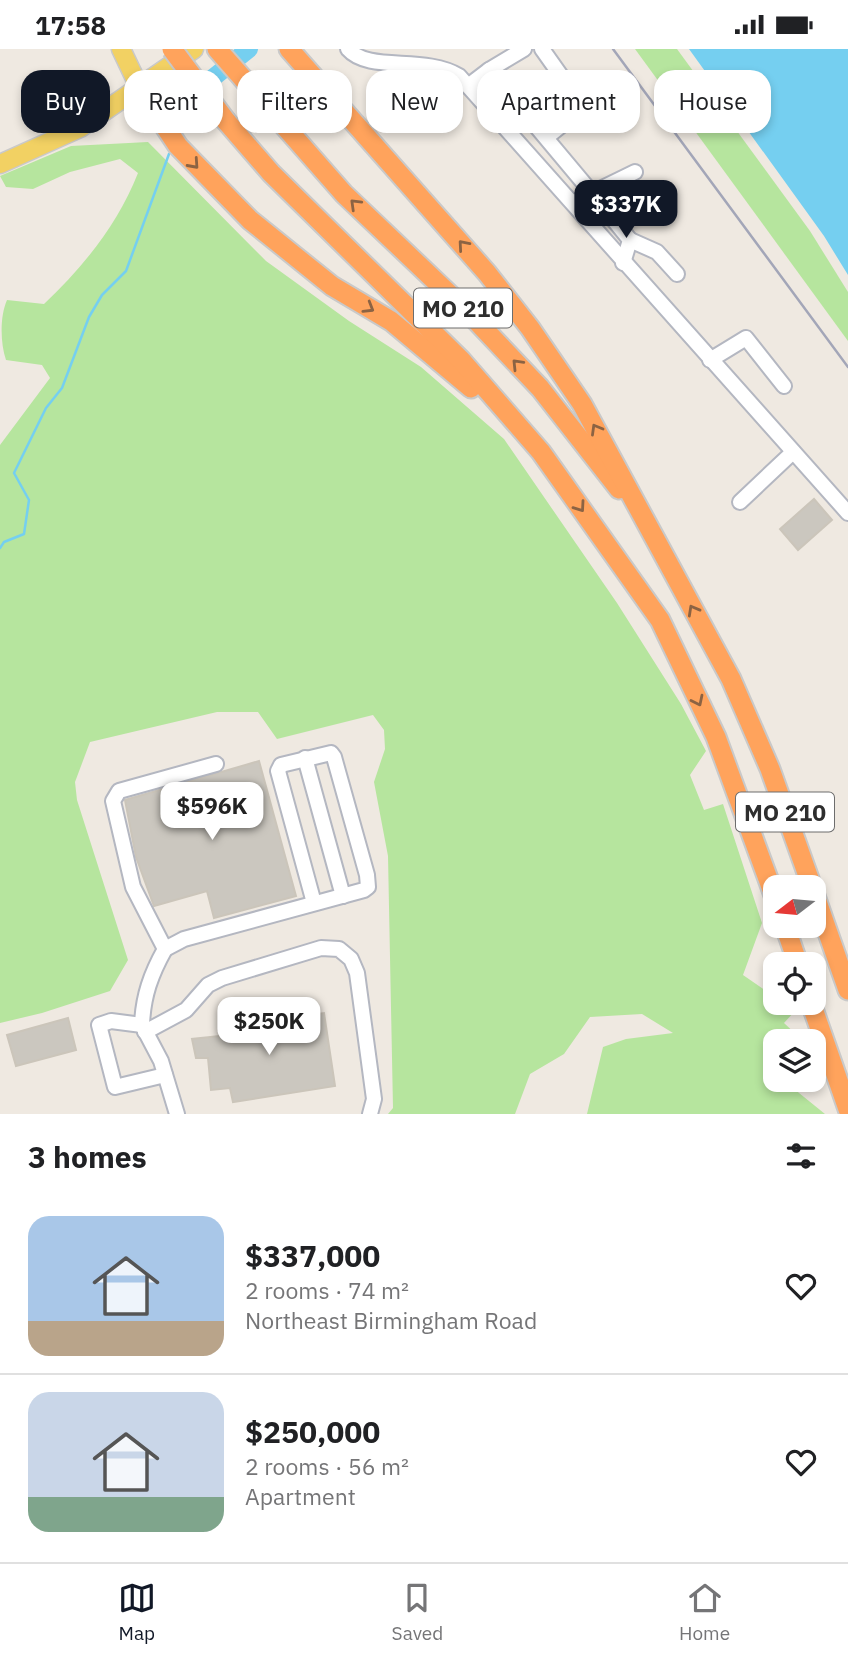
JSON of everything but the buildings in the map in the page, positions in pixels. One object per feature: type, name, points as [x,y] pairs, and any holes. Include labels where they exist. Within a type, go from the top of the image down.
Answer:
[{"type":"highway","name":"MO 210","points":[[172,49],[226,121],[271,173],[461,360],[541,451],[660,620],[716,737],[767,875]]},
{"type":"highway","name":"MO 210","points":[[217,49],[258,100],[344,194],[469,313],[540,388],[651,532],[736,691],[770,769],[808,875]]},
{"type":"highway","points":[[289,49],[456,236],[530,328],[582,404],[616,461],[651,532]]},
{"type":"highway","points":[[169,133],[178,146],[250,220],[332,286],[391,321],[446,364],[541,451]]},
{"type":"highway","points":[[826,927],[848,990]]},
{"type":"highway","points":[[815,1015],[848,1109]]},
{"type":"main road","points":[[121,49],[131,70]]},
{"type":"main road","points":[[166,70],[194,49]]},
{"type":"main road","points":[[0,164],[80,128],[124,99]]},
{"type":"street","points":[[348,49],[368,61],[442,67],[458,76],[848,513]]},
{"type":"street","points":[[491,70],[524,49]]},
{"type":"street","points":[[542,49],[576,97],[573,116],[547,137]]},
{"type":"street","points":[[468,86],[477,80]]},
{"type":"street","points":[[543,133],[630,240],[657,252],[677,274]]},
{"type":"street","points":[[572,203],[635,172]]},
{"type":"street","points":[[623,263],[630,240]]},
{"type":"street","points":[[710,360],[746,338],[784,386]]},
{"type":"street","points":[[740,502],[793,452]]},
{"type":"street","points":[[177,1114],[165,1075],[143,1028],[146,991],[165,949],[184,939],[342,896],[368,887],[367,875],[331,753],[281,765],[278,771],[314,903]]},
{"type":"street","points":[[305,758],[342,896]]},
{"type":"street","points":[[165,949],[132,887],[113,801],[119,791],[216,764]]},
{"type":"street","points":[[165,1075],[115,1087],[99,1025],[111,1021],[143,1028],[186,1010],[208,985],[222,978],[321,948],[339,949],[358,973],[374,1099],[370,1114]]},
{"type":"green space","points":[[635,49],[677,49],[692,70],[654,70],[654,75]]},
{"type":"green space","points":[[696,133],[738,133],[810,231],[848,292],[848,341]]},
{"type":"green space","points":[[148,142],[266,261],[349,321],[421,367],[504,439],[617,603],[681,704],[706,751],[690,775],[704,810],[723,804],[762,923],[743,975],[763,989],[763,1015],[791,1015],[784,1023],[790,1029],[763,1029],[763,1092],[798,1092],[825,1114],[587,1114],[603,1047],[626,1039],[673,1033],[642,1014],[590,1017],[564,1054],[530,1074],[515,1114],[388,1114],[393,1108],[388,856],[374,782],[385,749],[384,730],[373,715],[277,739],[258,712],[217,712],[90,742],[75,782],[77,800],[128,960],[110,991],[42,1013],[0,1023],[0,445],[50,378],[42,365],[6,360],[2,337],[3,314],[7,300],[44,304],[59,290],[110,227],[138,173],[120,159],[70,172],[33,189],[6,187],[0,176],[71,146]]},
{"type":"water","points":[[689,49],[848,49],[848,275],[824,236],[750,133],[771,133],[771,70],[704,70]]},
{"type":"waterway","points":[[223,70],[249,49]]},
{"type":"waterway","points":[[0,548],[4,542],[24,534],[29,500],[14,473],[46,408],[62,388],[89,317],[102,295],[126,271],[169,154]]},
{"type":"railway","points":[[613,49],[848,367]]}]
